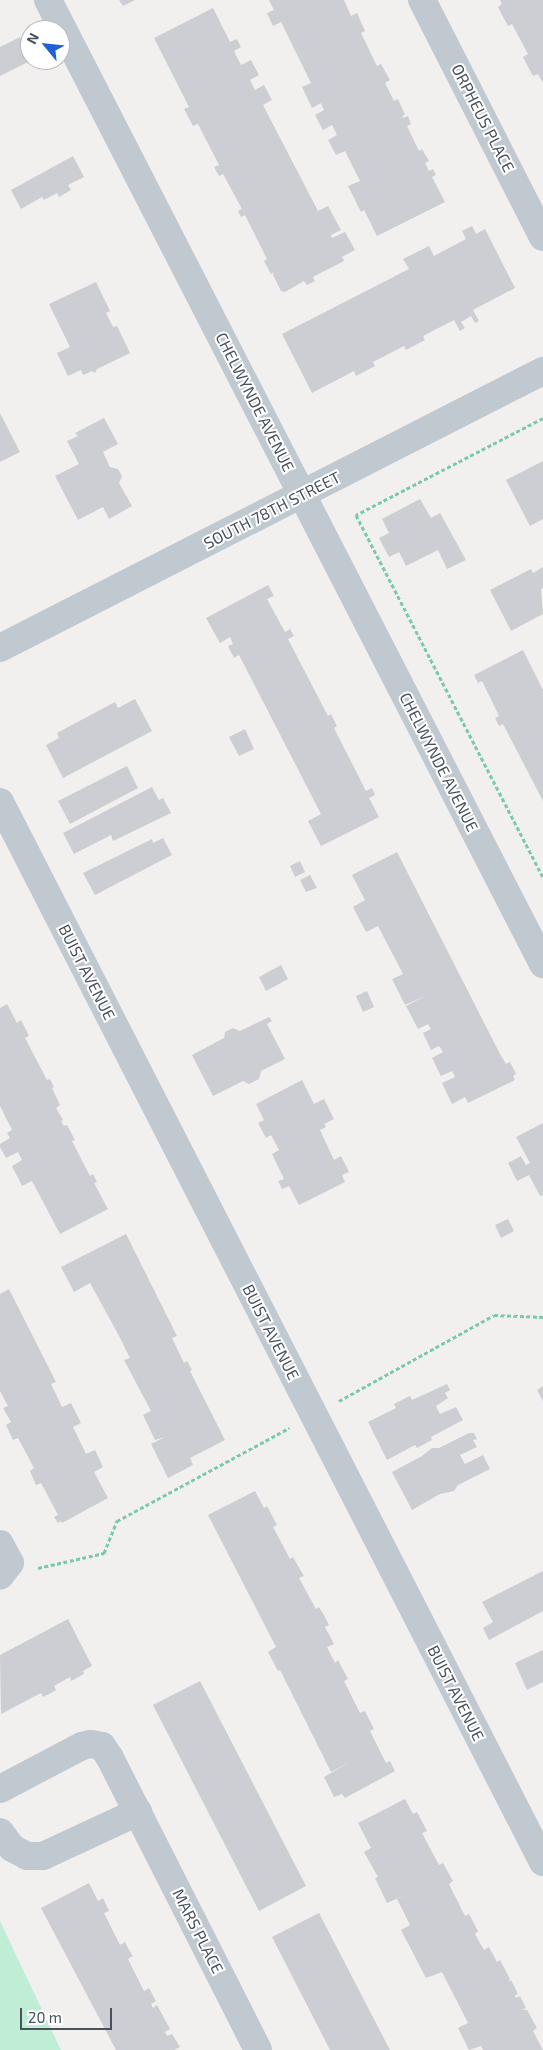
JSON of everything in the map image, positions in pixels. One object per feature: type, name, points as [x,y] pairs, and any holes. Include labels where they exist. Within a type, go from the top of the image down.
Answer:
[{"type":"street","name":"CHELWYNDE AVENUE","points":[[48,0],[543,964]]},
{"type":"street","name":"ORPHEUS PLACE","points":[[422,0],[543,237]]},
{"type":"street","name":"SOUTH 78TH STREET","points":[[0,648],[543,371]]},
{"type":"street","name":"BUIST AVENUE","points":[[0,802],[543,1862]]},
{"type":"street","name":"MARS PLACE","points":[[0,1789],[91,1744],[102,1746],[138,1812],[258,2050]]},
{"type":"street","points":[[0,1832],[12,1848],[27,1856],[42,1856],[138,1812]]},
{"type":"path","points":[[543,418],[356,515],[543,877]]},
{"type":"path","points":[[3,1561],[42,1569],[104,1553],[117,1521],[494,1315],[543,1317]]},
{"type":"green space","points":[[0,1921],[61,2050],[0,2050]]},
{"type":"building","points":[[119,0],[135,0],[123,6]]},
{"type":"building","points":[[269,0],[344,0],[351,16],[357,13],[365,31],[361,33],[377,66],[381,64],[390,80],[385,83],[394,101],[398,99],[405,115],[402,116],[403,118],[408,116],[411,124],[407,126],[419,151],[422,149],[429,161],[425,163],[429,171],[433,169],[436,175],[432,177],[445,202],[377,236],[364,210],[361,212],[348,186],[360,181],[345,151],[336,155],[328,140],[337,135],[332,125],[323,130],[315,115],[324,110],[321,103],[312,108],[302,87],[311,83],[281,22],[273,26],[267,13],[274,10]]},
{"type":"building","points":[[500,0],[543,0],[543,83],[538,74],[533,76],[527,65],[523,57],[528,54],[512,24],[508,26],[502,15],[498,7],[502,4]]},
{"type":"building","points":[[213,8],[230,42],[237,39],[241,47],[234,51],[241,65],[251,60],[259,75],[250,80],[255,90],[264,85],[272,100],[263,105],[318,211],[328,206],[341,230],[331,235],[332,238],[345,232],[355,250],[342,257],[344,261],[313,277],[315,281],[307,285],[304,281],[285,292],[281,291],[273,275],[274,272],[271,274],[264,261],[267,259],[245,215],[241,217],[238,211],[242,209],[223,174],[219,176],[214,167],[219,165],[198,124],[193,126],[184,109],[189,107],[154,38]]},
{"type":"building","points":[[20,37],[20,66],[0,76],[0,47]]},
{"type":"building","points":[[73,156],[84,177],[68,185],[71,190],[59,197],[57,193],[44,200],[42,197],[21,209],[11,190]]},
{"type":"building","points":[[472,226],[476,234],[485,229],[515,288],[473,310],[479,321],[475,323],[471,316],[461,322],[465,328],[460,331],[454,320],[423,336],[425,340],[406,350],[404,346],[373,362],[375,366],[356,376],[354,371],[312,393],[282,334],[409,269],[403,259],[429,246],[434,256],[466,239],[462,231]]},
{"type":"building","points":[[96,282],[110,311],[106,313],[113,327],[117,326],[130,353],[97,369],[95,373],[92,371],[83,375],[81,370],[68,376],[57,353],[70,347],[49,304]]},
{"type":"building","points":[[0,413],[20,452],[0,462]]},
{"type":"building","points":[[104,418],[118,444],[103,452],[110,467],[118,469],[122,476],[119,483],[132,506],[109,519],[103,507],[78,520],[55,476],[79,464],[67,441],[78,436],[75,433]]},
{"type":"building","points":[[543,461],[543,519],[530,526],[506,480]]},
{"type":"building","points":[[420,499],[431,518],[440,513],[466,560],[447,569],[438,550],[406,566],[399,552],[389,557],[379,538],[389,533],[382,519]]},
{"type":"building","points":[[543,567],[543,588],[541,589],[543,614],[511,631],[490,590],[531,569],[533,573]]},
{"type":"building","points":[[268,585],[274,596],[267,599],[285,632],[290,629],[294,636],[288,639],[328,716],[331,714],[337,726],[334,728],[366,791],[372,788],[375,795],[369,798],[379,817],[321,846],[308,821],[321,814],[239,655],[234,658],[228,646],[233,644],[230,637],[220,643],[206,618]]},
{"type":"building","points":[[523,650],[543,690],[543,801],[503,724],[499,726],[495,718],[499,716],[482,681],[478,683],[474,675]]},
{"type":"building","points":[[135,699],[152,731],[63,778],[46,745],[59,738],[57,733],[115,702],[118,708]]},
{"type":"building","points":[[245,729],[254,749],[239,756],[229,737]]},
{"type":"building","points":[[127,766],[138,788],[70,824],[58,801]]},
{"type":"building","points":[[152,787],[159,800],[163,798],[171,813],[113,841],[111,835],[74,854],[63,833]]},
{"type":"building","points":[[163,838],[172,855],[95,895],[83,873],[152,839],[153,843]]},
{"type":"building","points":[[397,852],[500,1054],[506,1064],[510,1062],[516,1074],[513,1076],[515,1080],[468,1103],[465,1097],[452,1104],[442,1083],[455,1077],[452,1071],[441,1076],[432,1058],[443,1052],[439,1046],[431,1050],[423,1033],[431,1029],[428,1024],[418,1029],[406,1006],[427,995],[405,1005],[392,979],[403,974],[378,926],[366,932],[353,907],[365,900],[352,875]]},
{"type":"building","points":[[300,861],[305,872],[295,877],[290,866]]},
{"type":"building","points":[[310,875],[317,888],[306,892],[300,880]]},
{"type":"building","points":[[281,965],[288,979],[266,991],[259,977]]},
{"type":"building","points":[[367,991],[374,1007],[363,1012],[356,996]]},
{"type":"building","points":[[7,1004],[17,1023],[21,1020],[29,1036],[25,1038],[47,1080],[50,1079],[54,1087],[52,1088],[60,1105],[56,1108],[63,1120],[61,1121],[64,1126],[67,1125],[75,1140],[72,1141],[90,1176],[93,1174],[97,1182],[94,1183],[108,1209],[60,1234],[32,1181],[22,1186],[12,1166],[22,1160],[18,1152],[6,1158],[0,1147],[0,1144],[10,1138],[7,1133],[12,1130],[0,1106],[0,1008]]},
{"type":"building","points":[[269,1017],[272,1021],[267,1024],[285,1059],[261,1071],[259,1079],[249,1084],[243,1081],[213,1096],[192,1055],[224,1038],[225,1032],[233,1028],[240,1031]]},
{"type":"building","points":[[302,1080],[314,1104],[324,1099],[334,1119],[324,1124],[326,1127],[320,1130],[334,1160],[341,1156],[349,1172],[342,1175],[345,1182],[299,1205],[289,1186],[282,1189],[278,1181],[284,1179],[272,1154],[279,1150],[271,1135],[266,1138],[258,1123],[264,1120],[256,1104]]},
{"type":"building","points":[[543,1123],[543,1195],[540,1196],[529,1175],[517,1181],[508,1163],[521,1156],[526,1165],[530,1163],[516,1137]]},
{"type":"building","points":[[508,1219],[514,1231],[501,1238],[495,1225]]},
{"type":"building","points":[[126,1234],[177,1336],[172,1338],[184,1363],[187,1361],[192,1370],[190,1371],[225,1440],[190,1458],[193,1465],[168,1478],[151,1444],[165,1437],[155,1440],[143,1415],[151,1411],[124,1360],[130,1358],[118,1334],[90,1283],[74,1292],[61,1267]]},
{"type":"building","points":[[9,1289],[56,1382],[51,1384],[62,1407],[71,1403],[81,1423],[73,1427],[86,1454],[95,1450],[103,1467],[94,1472],[108,1498],[62,1523],[61,1521],[58,1523],[54,1517],[58,1515],[41,1483],[36,1485],[30,1471],[34,1468],[18,1438],[13,1440],[6,1425],[11,1422],[3,1408],[8,1406],[0,1391],[0,1294]]},
{"type":"building","points":[[447,1384],[450,1390],[445,1393],[448,1398],[436,1406],[440,1414],[456,1407],[463,1420],[431,1437],[432,1440],[417,1448],[415,1445],[387,1460],[368,1422],[396,1408],[394,1404],[410,1396],[412,1400]]},
{"type":"building","points":[[543,1386],[543,1401],[537,1390]]},
{"type":"building","points":[[469,1433],[474,1433],[477,1439],[473,1440],[477,1447],[460,1455],[465,1464],[483,1455],[490,1469],[458,1485],[454,1491],[440,1494],[412,1510],[392,1472],[422,1456],[432,1448],[439,1448]]},
{"type":"building","points":[[255,1491],[264,1508],[267,1506],[277,1525],[273,1527],[290,1559],[293,1557],[304,1576],[299,1578],[316,1609],[319,1607],[329,1625],[325,1627],[334,1644],[327,1647],[335,1663],[338,1660],[348,1679],[344,1681],[360,1713],[365,1711],[374,1729],[370,1731],[386,1763],[390,1761],[395,1771],[345,1798],[342,1794],[334,1797],[324,1777],[352,1761],[331,1772],[280,1670],[278,1671],[268,1652],[276,1647],[208,1515]]},
{"type":"building","points":[[543,1571],[543,1611],[489,1640],[483,1628],[493,1622],[482,1602]]},
{"type":"building","points":[[68,1619],[92,1666],[83,1671],[84,1674],[71,1681],[70,1677],[54,1686],[56,1690],[49,1694],[43,1697],[41,1693],[1,1714],[0,1655]]},
{"type":"building","points":[[543,1650],[543,1682],[527,1690],[515,1663]]},
{"type":"building","points":[[200,1681],[306,1886],[259,1911],[153,1705]]},
{"type":"building","points":[[405,1799],[413,1814],[417,1812],[427,1831],[422,1833],[439,1865],[443,1863],[453,1881],[449,1884],[465,1916],[469,1914],[478,1931],[475,1934],[484,1950],[489,1947],[497,1962],[500,1960],[510,1979],[508,1982],[511,1980],[518,1994],[515,1995],[516,1998],[520,1996],[526,2008],[522,2010],[527,2010],[537,2028],[533,2031],[543,2050],[483,2050],[481,2046],[469,2050],[458,2028],[468,2023],[442,1972],[426,1978],[401,1930],[410,1925],[397,1899],[405,1895],[387,1903],[375,1878],[378,1877],[364,1852],[371,1848],[358,1823]]},
{"type":"building","points":[[89,1883],[98,1901],[103,1898],[109,1911],[104,1913],[120,1945],[125,1942],[133,1956],[128,1959],[144,1991],[149,1988],[156,2001],[151,2004],[153,2008],[157,2005],[170,2029],[165,2032],[167,2036],[172,2034],[180,2047],[174,2050],[116,2050],[41,1908]]},
{"type":"building","points":[[319,1913],[390,2050],[330,2050],[272,1937]]}]
